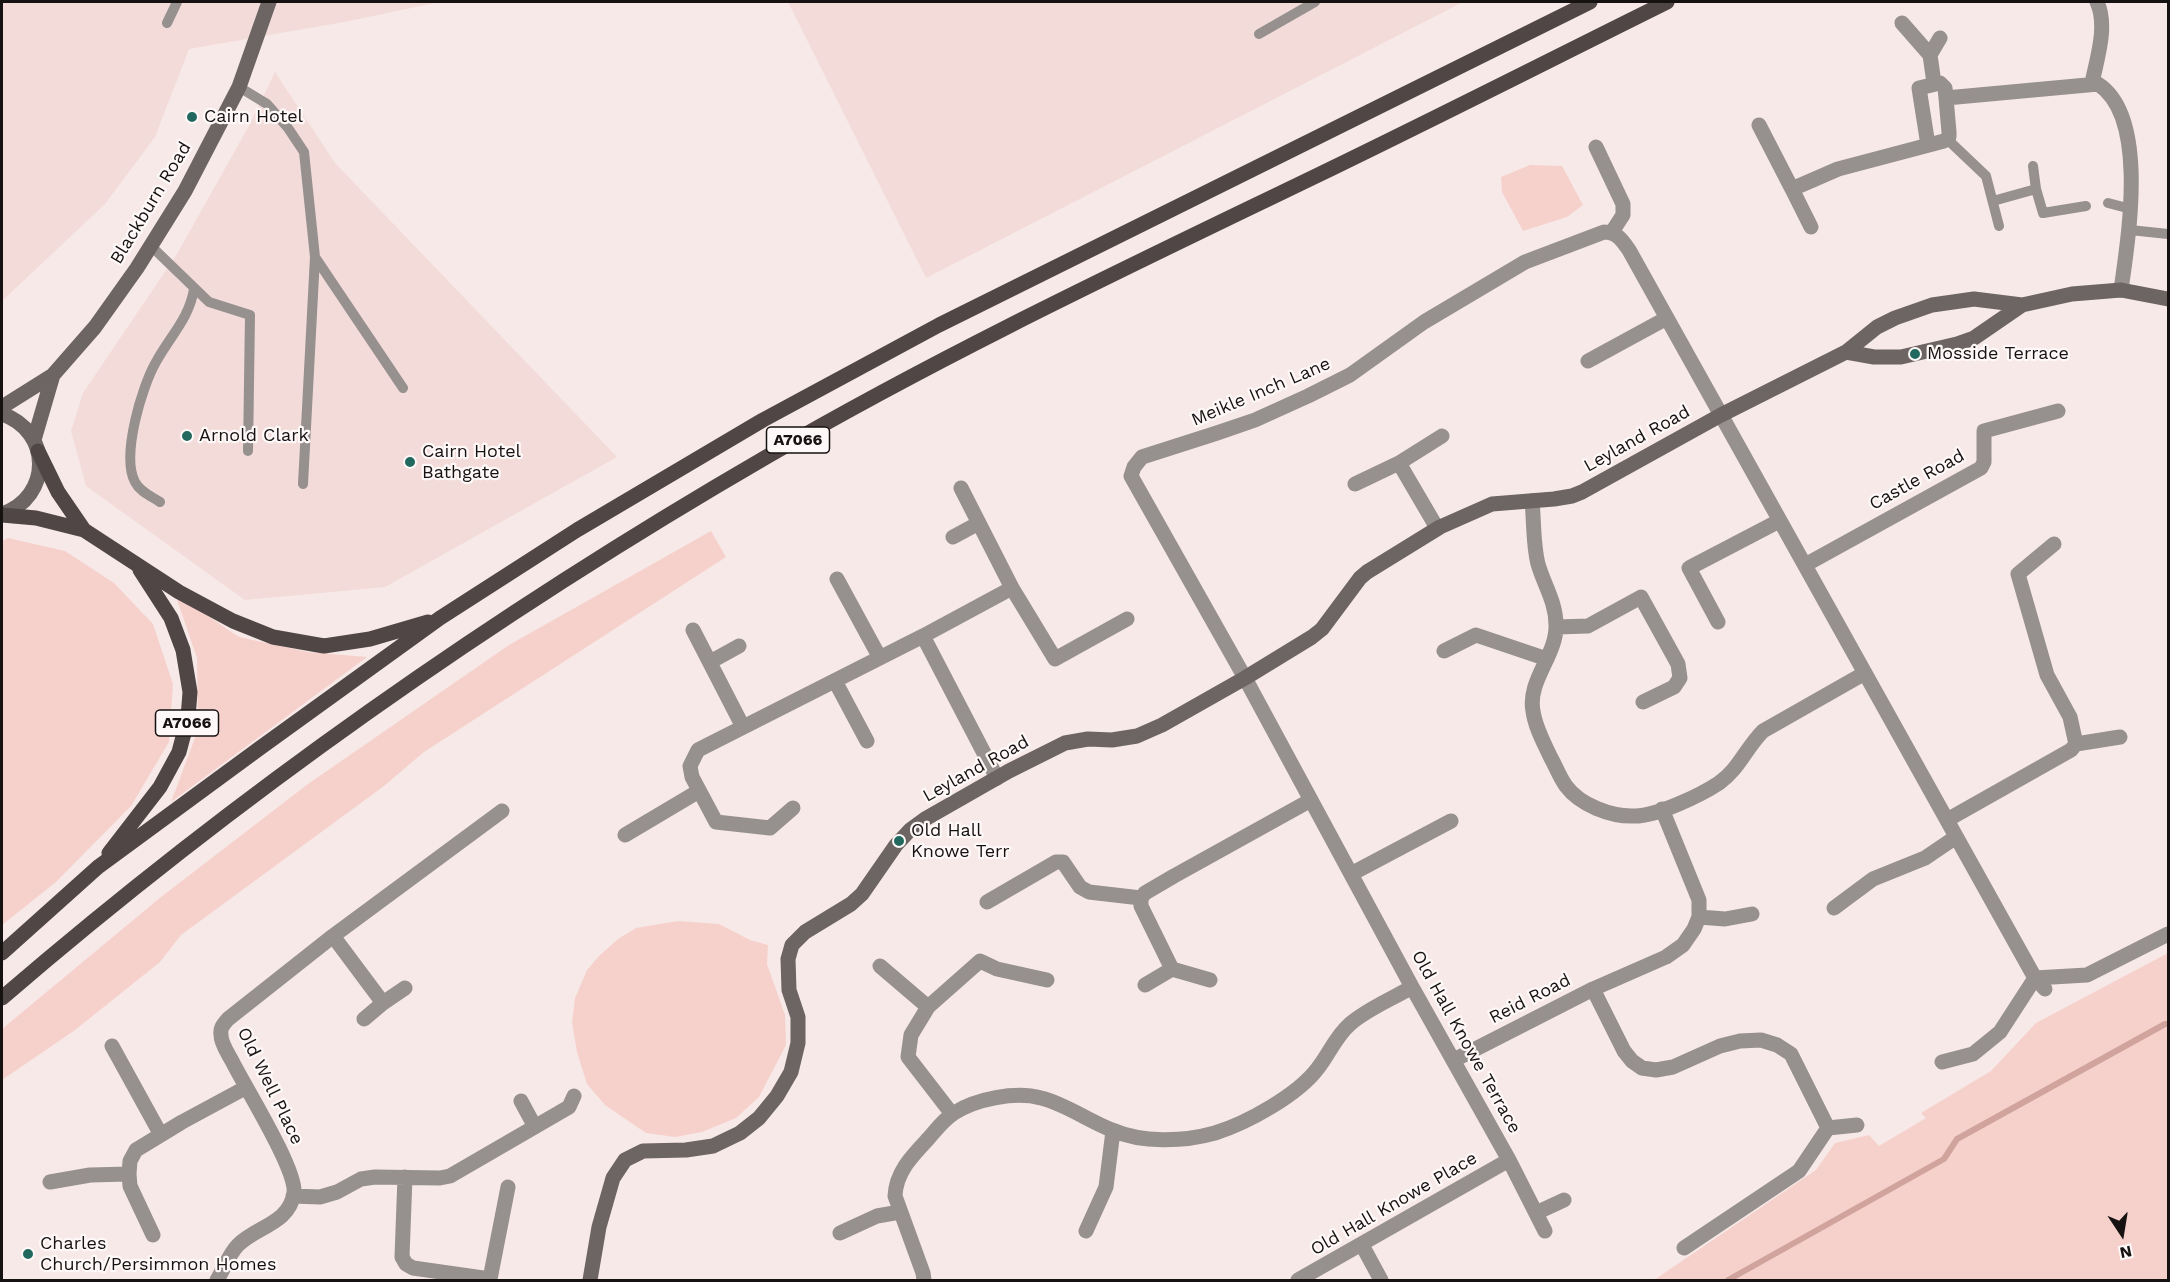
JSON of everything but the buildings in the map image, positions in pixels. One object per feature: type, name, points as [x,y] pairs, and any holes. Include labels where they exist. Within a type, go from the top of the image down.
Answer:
[{"type":"main road","name":"A7066","points":[[2,953],[98,867],[440,618],[577,530],[744,431],[898,347],[1590,2]]},
{"type":"main road","name":"A7066","points":[[2,998],[81,929],[291,768],[432,668],[586,565],[770,455],[976,344],[1667,2]]},
{"type":"main road","name":"A7066","points":[[36,445],[58,492],[84,530]]},
{"type":"main road","name":"A7066","points":[[2,515],[36,518],[84,530],[137,565],[233,621],[273,637],[324,646],[370,639],[440,618]]},
{"type":"main road","name":"A7066","points":[[98,867],[160,787],[179,752],[188,718],[190,692],[183,650],[171,618],[137,565]]},
{"type":"street","name":"Blackburn Road","points":[[2,407],[53,375],[95,327],[151,246],[185,192],[239,87],[269,2]]},
{"type":"street","points":[[2092,83],[2102,30],[2100,8],[2097,2]]},
{"type":"street","points":[[1902,22],[1930,55],[1934,83]]},
{"type":"street","points":[[1930,55],[1940,38]]},
{"type":"street","points":[[1792,189],[1838,169],[1947,140],[1949,132],[1946,98],[1943,85],[1934,83],[1921,86],[1918,91],[1928,145]]},
{"type":"street","points":[[1946,98],[2092,83],[2098,84],[2110,95],[2123,119],[2132,190],[2130,230],[2121,290]]},
{"type":"street","points":[[1759,125],[1811,227]]},
{"type":"street","points":[[1596,147],[1623,204],[1623,215],[1612,232],[1629,250],[1956,837],[2040,983]]},
{"type":"street","name":"Meikle Inch Lane","points":[[1245,678],[1135,486],[1131,476],[1134,467],[1142,457],[1255,420],[1308,396],[1350,375],[1424,322],[1525,262],[1604,232],[1612,232]]},
{"type":"street","name":"Leyland Road","points":[[590,1281],[599,1227],[613,1178],[625,1160],[643,1151],[686,1150],[713,1146],[740,1133],[759,1118],[777,1096],[790,1072],[798,1043],[798,1017],[789,990],[788,959],[792,945],[805,932],[851,904],[862,894],[896,845],[910,830],[925,819],[996,778],[1065,743],[1137,736],[1162,725],[1245,678],[1322,629],[1360,578],[1437,528],[1492,504],[1572,496],[1581,492],[1721,415],[1846,352],[1877,327],[1895,318],[1932,305],[1974,299],[2022,305],[2072,294],[2121,290],[2169,299]]},
{"type":"street","name":"Leyland Road","points":[[1846,352],[1874,357],[1900,357],[1957,344],[1974,338],[2022,305]]},
{"type":"street","points":[[1588,361],[1667,318]]},
{"type":"street","name":"Blackburn Road","points":[[2,515],[24,501],[37,480],[40,467],[36,445],[53,375]]},
{"type":"street","name":"Castle Road","points":[[1805,566],[1981,468],[1984,462],[1984,431],[2058,411]]},
{"type":"street","points":[[2,414],[13,418],[30,433],[36,445]]},
{"type":"street","points":[[1355,484],[1399,463],[1442,436]]},
{"type":"street","points":[[1399,463],[1437,528]]},
{"type":"street","points":[[961,488],[1012,588],[1054,659],[1127,619]]},
{"type":"street","points":[[1532,501],[1538,563],[1555,605],[1557,627],[1533,694],[1532,711],[1542,740],[1566,787],[1585,802],[1604,812],[1635,816],[1662,809],[1697,795],[1720,782],[1737,767],[1755,739],[1763,731],[1865,673]]},
{"type":"street","points":[[1718,622],[1689,568],[1779,521]]},
{"type":"street","points":[[952,537],[979,523]]},
{"type":"street","points":[[2054,544],[2018,574],[2047,675],[2070,717],[2076,744]]},
{"type":"street","points":[[837,579],[880,658]]},
{"type":"street","points":[[793,808],[770,828],[716,822],[692,777],[690,765],[698,750],[923,636],[1012,588]]},
{"type":"street","points":[[1557,627],[1588,626],[1641,597],[1678,664],[1680,678],[1674,687],[1643,702]]},
{"type":"street","points":[[693,630],[743,727]]},
{"type":"street","points":[[1444,651],[1476,635],[1547,659]]},
{"type":"street","points":[[923,636],[996,778]]},
{"type":"street","points":[[710,662],[740,646]]},
{"type":"street","name":"Old Hall Knowe Terrace","points":[[1245,678],[1545,1231]]},
{"type":"street","points":[[835,681],[867,741]]},
{"type":"street","points":[[1947,820],[2071,750],[2076,744],[2120,737]]},
{"type":"street","points":[[626,835],[699,791]]},
{"type":"street","points":[[1172,969],[1142,906],[1141,898],[1145,893],[1311,800]]},
{"type":"street","points":[[1662,809],[1699,900],[1699,917],[1725,919],[1752,914]]},
{"type":"street","name":"Old Well Place","points":[[293,1196],[292,1176],[221,1038],[221,1028],[228,1019],[333,936],[502,811]]},
{"type":"street","points":[[1351,874],[1451,821]]},
{"type":"street","points":[[1834,908],[1873,879],[1925,858],[1956,837]]},
{"type":"street","points":[[987,902],[1056,862],[1063,862],[1080,887],[1089,892],[1141,898]]},
{"type":"street","name":"Reid Road","points":[[1454,1060],[1593,989],[1666,957],[1683,945],[1695,929],[1699,917]]},
{"type":"street","points":[[1942,1062],[1973,1054],[2000,1032],[2040,983],[2087,975],[2169,934]]},
{"type":"street","points":[[333,936],[384,1003]]},
{"type":"street","points":[[952,1114],[908,1057],[911,1035],[928,1008],[980,961],[997,969],[1047,980]]},
{"type":"street","points":[[880,966],[928,1008]]},
{"type":"street","points":[[1145,985],[1172,969],[1210,980]]},
{"type":"street","points":[[924,1281],[924,1273],[895,1196],[895,1185],[911,1158],[952,1114],[980,1101],[1009,1096],[1040,1098],[1113,1131],[1142,1138],[1180,1139],[1215,1132],[1258,1113],[1301,1088],[1318,1069],[1350,1024],[1412,987]]},
{"type":"street","points":[[364,1019],[405,988]]},
{"type":"street","name":"Reid Road","points":[[1593,989],[1624,1051],[1642,1068],[1656,1070],[1673,1067],[1720,1046],[1740,1041],[1761,1040],[1777,1045],[1791,1054],[1828,1128]]},
{"type":"street","points":[[112,1046],[161,1135]]},
{"type":"street","points":[[153,1236],[130,1186],[130,1161],[136,1150],[245,1088]]},
{"type":"street","points":[[219,1280],[239,1243],[281,1217],[291,1204],[293,1196],[320,1197],[337,1192],[361,1179],[450,1176],[569,1107],[574,1096]]},
{"type":"street","points":[[521,1101],[535,1127]]},
{"type":"street","points":[[1684,1248],[1799,1171],[1828,1128],[1857,1125]]},
{"type":"street","points":[[1086,1231],[1106,1187],[1113,1131]]},
{"type":"street","name":"Old Hall Knowe Place","points":[[1298,1281],[1509,1161]]},
{"type":"street","points":[[50,1182],[90,1175],[129,1174]]},
{"type":"street","points":[[405,1177],[402,1257],[406,1264],[413,1268],[490,1280],[508,1187]]},
{"type":"street","points":[[1536,1213],[1564,1200]]},
{"type":"street","points":[[840,1233],[877,1216],[900,1212]]},
{"type":"street","points":[[1362,1245],[1381,1281]]},
{"type":"lane","points":[[168,23],[177,2]]},
{"type":"lane","points":[[1259,34],[1316,2]]},
{"type":"lane","points":[[239,87],[267,105],[288,128],[303,152],[315,257],[303,484]]},
{"type":"lane","points":[[1947,140],[1986,176],[1999,226]]},
{"type":"lane","points":[[2032,166],[2043,213],[2086,206]]},
{"type":"lane","points":[[1993,201],[2036,189]]},
{"type":"lane","points":[[2108,203],[2131,208]]},
{"type":"lane","points":[[2130,230],[2169,234]]},
{"type":"lane","points":[[151,246],[209,302],[250,315],[248,451]]},
{"type":"lane","points":[[315,257],[403,388]]},
{"type":"lane","points":[[160,502],[142,491],[133,477],[131,451],[134,419],[155,363],[183,323],[194,289]]},
{"type":"shaded area","points":[[2,2],[440,2],[344,22],[189,49],[155,137],[105,204],[2,301]]},
{"type":"shaded area","points":[[788,2],[1463,2],[926,278]]},
{"type":"shaded area","points":[[275,72],[335,163],[617,457],[385,587],[245,600],[86,486],[71,431],[83,393],[177,254],[250,124]]},
{"type":"shaded area","points":[[1530,165],[1562,166],[1583,205],[1567,217],[1523,231],[1502,192],[1501,177]]},
{"type":"shaded area","points":[[711,531],[726,557],[424,752],[384,786],[181,935],[160,962],[75,1030],[2,1080],[2,1029],[161,897],[308,784],[509,645]]},
{"type":"shaded area","points":[[8,538],[65,551],[114,583],[153,624],[173,684],[169,742],[131,806],[56,882],[2,925],[2,541]]},
{"type":"shaded area","points":[[175,594],[239,637],[308,652],[367,657],[171,802],[198,730],[197,658]]},
{"type":"shaded area","points":[[678,921],[719,924],[750,940],[768,945],[767,964],[785,1015],[786,1045],[759,1097],[736,1118],[702,1132],[675,1137],[646,1133],[605,1105],[587,1084],[577,1052],[572,1023],[575,998],[587,970],[599,956],[618,939],[636,928]]},
{"type":"shaded area","points":[[2168,953],[2168,1280],[1654,1280],[1816,1170],[1835,1143],[1869,1135],[1879,1146],[1926,1118],[1921,1113],[1991,1071],[2036,1023]]},
{"type":"waterway","points":[[1728,1280],[1944,1159],[1957,1139],[2168,1024]]},
{"type":"place","name":"Cairn Hotel","points":[[192,117]]},
{"type":"place","name":"Mosside Terrace","points":[[1915,354]]},
{"type":"place","name":"Arnold Clark","points":[[187,436]]},
{"type":"place","name":"Cairn Hotel Bathgate","points":[[410,462]]},
{"type":"place","name":"Old Hall Knowe Terr","points":[[899,841]]},
{"type":"place","name":"Charles Church/Persimmon Homes","points":[[28,1254]]}]
